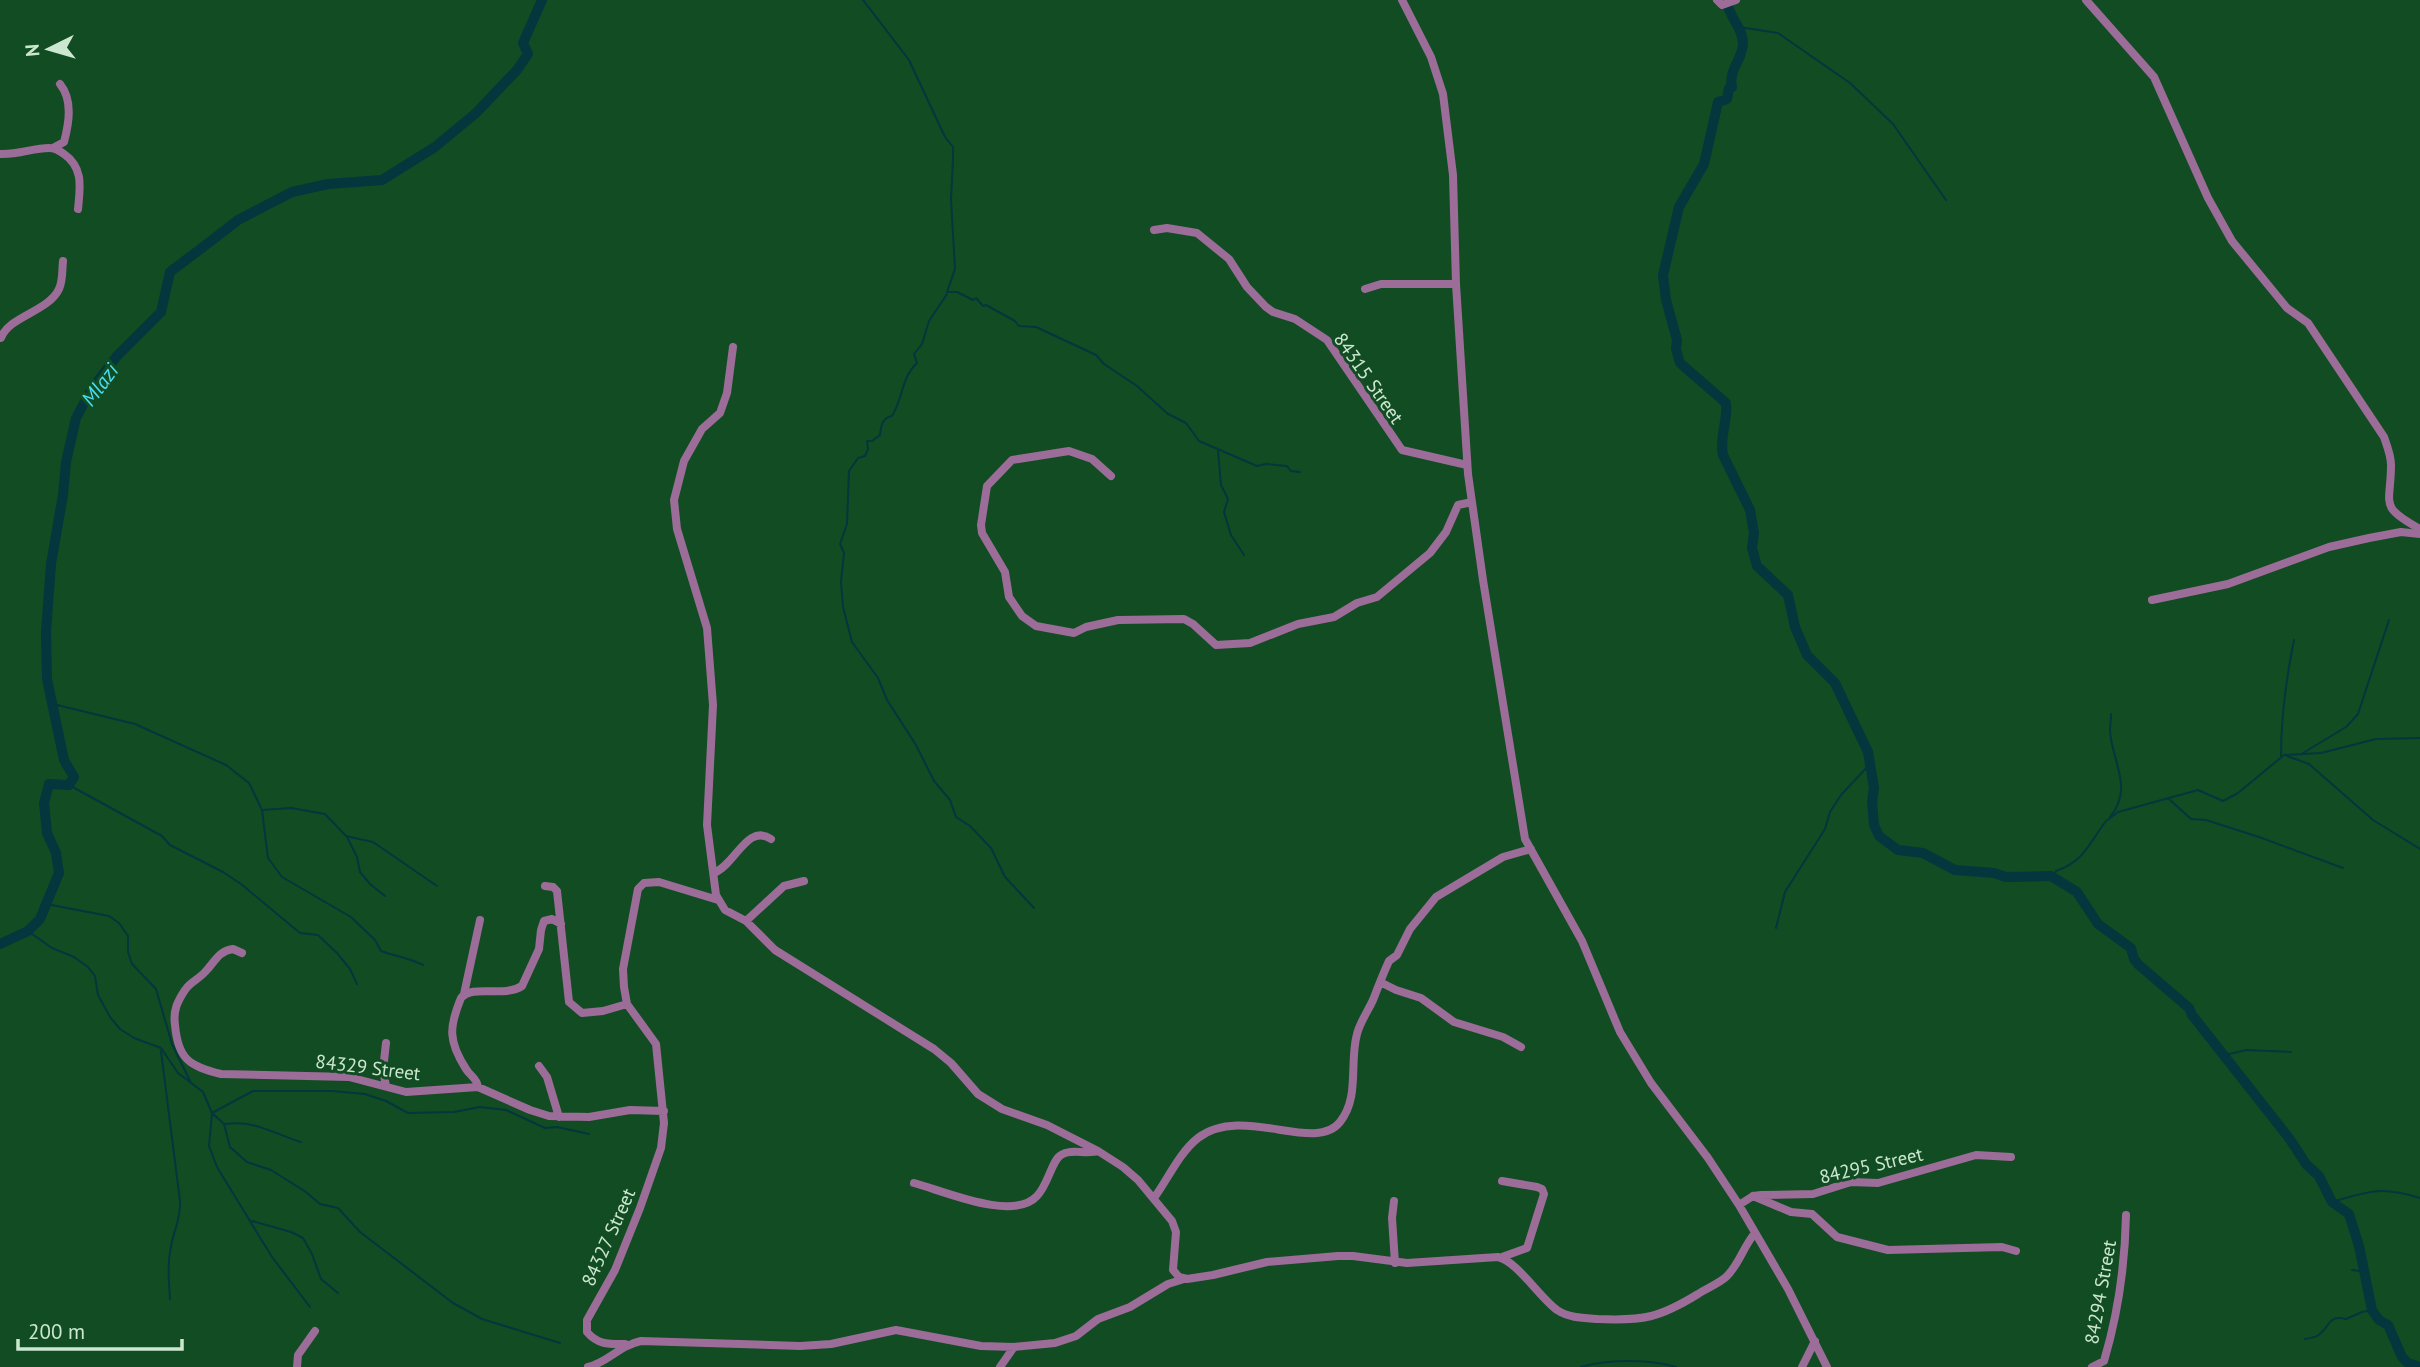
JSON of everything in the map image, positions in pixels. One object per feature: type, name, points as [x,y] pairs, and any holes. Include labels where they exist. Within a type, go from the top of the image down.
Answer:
[{"type":"street","points":[[1402,0],[1431,57],[1443,94],[1453,175],[1456,284],[1467,465],[1525,839],[1588,954],[1625,1042],[1658,1094],[1708,1158],[1739,1205],[1784,1281],[1827,1367]]},
{"type":"street","points":[[1717,0],[1722,5],[1736,0]]},
{"type":"street","points":[[2086,0],[2154,78],[2208,198],[2232,241],[2287,308],[2308,323],[2384,437],[2390,454],[2390,506],[2397,515],[2420,531]]},
{"type":"street","points":[[0,153],[20,154],[53,148],[64,142],[69,111],[68,95],[60,84]]},
{"type":"street","points":[[53,148],[77,167],[80,187],[78,209]]},
{"type":"street","name":"84315 Street","points":[[1154,230],[1167,228],[1198,233],[1229,259],[1247,288],[1266,307],[1295,319],[1327,340],[1402,450],[1467,465]]},
{"type":"street","points":[[0,346],[0,337],[7,327],[32,313],[57,292],[63,261]]},
{"type":"street","points":[[1365,289],[1381,284],[1456,284]]},
{"type":"street","points":[[733,346],[727,393],[720,413],[702,429],[684,461],[674,500],[677,529],[707,628],[713,705],[707,825],[718,900],[725,910],[746,921],[775,950],[934,1049],[951,1063],[978,1094],[1002,1109],[1047,1125],[1123,1167],[1154,1198],[1172,1221],[1176,1232],[1173,1267],[1175,1274],[1187,1279]]},
{"type":"street","points":[[1111,476],[1092,458],[1069,451],[1012,460],[987,485],[981,525],[984,539],[1005,572],[1009,597],[1014,607],[1036,626],[1074,633],[1089,626],[1118,620],[1184,619],[1216,645],[1250,643],[1298,624],[1334,617],[1381,594],[1435,547],[1446,532],[1458,505],[1472,502]]},
{"type":"street","points":[[2152,600],[2228,584],[2329,547],[2394,533],[2420,531]]},
{"type":"street","points":[[714,873],[724,867],[757,834],[764,834],[771,839]]},
{"type":"street","points":[[1154,1198],[1191,1144],[1209,1132],[1234,1125],[1254,1124],[1321,1134],[1338,1125],[1352,1096],[1357,1033],[1389,961],[1397,955],[1410,929],[1436,897],[1503,857],[1531,849]]},
{"type":"street","points":[[746,921],[785,886],[804,881]]},
{"type":"street","points":[[664,1111],[656,1044],[627,1004],[623,969],[641,885],[659,882],[718,900]]},
{"type":"street","points":[[545,886],[553,887],[557,891],[567,989],[572,1006],[582,1013],[589,1013],[627,1004]]},
{"type":"street","points":[[464,993],[500,993],[522,986],[539,949],[544,922],[552,919],[561,924]]},
{"type":"street","points":[[478,1087],[476,1079],[463,1064],[450,1032],[464,993],[480,920]]},
{"type":"street","name":"84329 Street","points":[[242,953],[233,949],[225,951],[206,972],[188,985],[174,1009],[175,1038],[180,1052],[185,1059],[202,1069],[221,1074],[349,1077],[405,1091],[478,1087],[548,1116],[589,1117],[630,1110],[664,1111]]},
{"type":"street","points":[[1380,982],[1421,998],[1454,1022],[1503,1037],[1521,1047]]},
{"type":"street","points":[[386,1043],[383,1070],[386,1086]]},
{"type":"street","points":[[539,1066],[547,1077],[559,1116]]},
{"type":"street","name":"84327 Street","points":[[625,1344],[607,1345],[593,1340],[587,1332],[587,1320],[615,1270],[640,1208],[661,1148],[664,1111]]},
{"type":"street","points":[[914,1183],[988,1205],[1009,1207],[1035,1199],[1047,1184],[1054,1163],[1060,1155],[1070,1152],[1098,1152]]},
{"type":"street","name":"84295 Street","points":[[1753,1196],[1813,1194],[1852,1182],[1878,1183],[1976,1155],[2011,1157]]},
{"type":"street","points":[[588,1367],[610,1357],[625,1344],[641,1341],[800,1346],[831,1344],[896,1330],[963,1343],[1014,1347],[1055,1343],[1071,1338],[1098,1319],[1130,1307],[1168,1284],[1267,1262],[1338,1256],[1395,1263],[1502,1258],[1527,1248],[1544,1194],[1537,1186],[1502,1181]]},
{"type":"street","points":[[1739,1205],[1753,1196],[1783,1210],[1812,1214],[1838,1237],[1888,1250],[2002,1247],[2016,1251]]},
{"type":"street","points":[[1394,1201],[1392,1218],[1395,1263]]},
{"type":"street","name":"84294 Street","points":[[2092,1367],[2104,1361],[2114,1322],[2126,1241],[2126,1215]]},
{"type":"street","points":[[1502,1258],[1544,1300],[1562,1313],[1586,1318],[1646,1318],[1670,1311],[1722,1280],[1732,1270],[1745,1245],[1755,1233]]},
{"type":"street","points":[[297,1367],[298,1355],[315,1331]]},
{"type":"street","points":[[1802,1367],[1815,1341]]},
{"type":"street","points":[[1000,1367],[1014,1347]]},
{"type":"waterway","name":"Mlazi","points":[[0,944],[28,931],[40,919],[59,873],[56,853],[47,833],[44,803],[49,784],[69,785],[74,777],[64,760],[47,679],[46,632],[51,564],[66,462],[76,418],[91,390],[117,356],[161,312],[170,272],[238,220],[292,192],[328,184],[382,180],[435,147],[476,113],[517,70],[528,54],[523,43],[542,0]]},
{"type":"waterway","points":[[863,0],[909,60],[945,137],[953,147],[951,199],[955,269],[947,292],[957,292],[973,300],[976,298],[983,306],[986,305],[1015,321],[1019,326],[1036,327],[1096,355],[1168,414],[1186,423],[1199,441],[1257,466],[1287,466],[1291,471],[1300,472]]},
{"type":"waterway","points":[[1728,6],[1741,33],[1742,49],[1732,75],[1732,87],[1729,88],[1727,99],[1718,102],[1704,164],[1679,207],[1663,275],[1666,300],[1680,363],[1726,403],[1723,455],[1750,510],[1754,533],[1752,548],[1757,566],[1788,595],[1795,627],[1807,655],[1835,683],[1868,752],[1874,788],[1874,825],[1879,836],[1898,850],[1923,853],[1955,870],[1994,873],[2006,877],[2051,876],[2077,892],[2098,924],[2131,948],[2139,965],[2189,1008],[2306,1164],[2319,1176],[2332,1202],[2349,1214],[2359,1246],[2372,1310],[2379,1320],[2388,1325],[2402,1357],[2408,1363],[2420,1367]]},
{"type":"waterway","points":[[1739,27],[1778,33],[1850,83],[1893,124],[1946,200]]},
{"type":"waterway","points":[[947,294],[929,321],[922,344],[914,354],[917,363],[908,375],[892,416],[884,421],[880,435],[867,441],[865,456],[858,458],[849,471],[847,524],[840,544],[844,553],[841,582],[843,607],[852,642],[878,678],[887,700],[916,745],[934,781],[950,800],[956,817],[970,826],[991,848],[1005,877],[1034,908]]},
{"type":"waterway","points":[[1218,450],[1221,485],[1228,499],[1224,512],[1231,535],[1244,555]]},
{"type":"waterway","points":[[2303,753],[2346,727],[2358,714],[2389,620]]},
{"type":"waterway","points":[[2281,757],[2284,698],[2294,640]]},
{"type":"waterway","points":[[53,704],[135,724],[226,765],[249,783],[262,810],[291,808],[325,814],[346,836],[373,842],[437,886]]},
{"type":"waterway","points":[[2110,817],[2117,806],[2121,785],[2110,731],[2111,714]]},
{"type":"waterway","points":[[2106,821],[2118,812],[2198,790],[2223,801],[2238,793],[2284,755],[2321,753],[2376,739],[2420,738]]},
{"type":"waterway","points":[[2287,756],[2309,764],[2373,820],[2420,849]]},
{"type":"waterway","points":[[1776,928],[1785,892],[1825,829],[1830,812],[1841,795],[1870,764]]},
{"type":"waterway","points":[[69,785],[162,836],[170,845],[223,872],[300,933],[318,935],[350,969],[357,984]]},
{"type":"waterway","points":[[2169,799],[2191,819],[2206,820],[2259,837],[2343,868]]},
{"type":"waterway","points":[[262,810],[268,858],[282,877],[351,917],[375,940],[381,951],[423,965]]},
{"type":"waterway","points":[[2053,877],[2056,871],[2080,857],[2106,821]]},
{"type":"waterway","points":[[347,837],[357,857],[360,872],[385,896]]},
{"type":"waterway","points":[[46,904],[109,916],[119,923],[128,936],[128,952],[132,964],[156,989],[172,1044],[191,1083]]},
{"type":"waterway","points":[[28,931],[52,948],[74,957],[88,967],[95,976],[98,995],[110,1017],[120,1029],[134,1038],[161,1048],[178,1073],[203,1092],[212,1113],[224,1124],[230,1147],[247,1162],[271,1170],[320,1204],[338,1208],[360,1232],[453,1303],[482,1319],[560,1343]]},
{"type":"waterway","points":[[2225,1055],[2246,1050],[2291,1052]]},
{"type":"waterway","points":[[161,1051],[180,1201],[169,1259],[170,1299]]},
{"type":"waterway","points":[[310,1307],[272,1257],[217,1167],[209,1146],[212,1113],[253,1091],[332,1091],[365,1094],[408,1113],[454,1112],[480,1107],[506,1110],[545,1128],[557,1127],[589,1134]]},
{"type":"waterway","points":[[226,1124],[256,1126],[301,1142]]},
{"type":"waterway","points":[[2332,1202],[2375,1191],[2420,1198]]},
{"type":"waterway","points":[[252,1221],[303,1238],[321,1279],[338,1293]]},
{"type":"waterway","points":[[2352,1270],[2360,1271],[2363,1268]]},
{"type":"waterway","points":[[2305,1339],[2317,1336],[2336,1318],[2346,1319],[2372,1310]]},
{"type":"waterway","points":[[1581,1367],[1603,1362],[1628,1361],[1654,1362],[1676,1367]]}]
